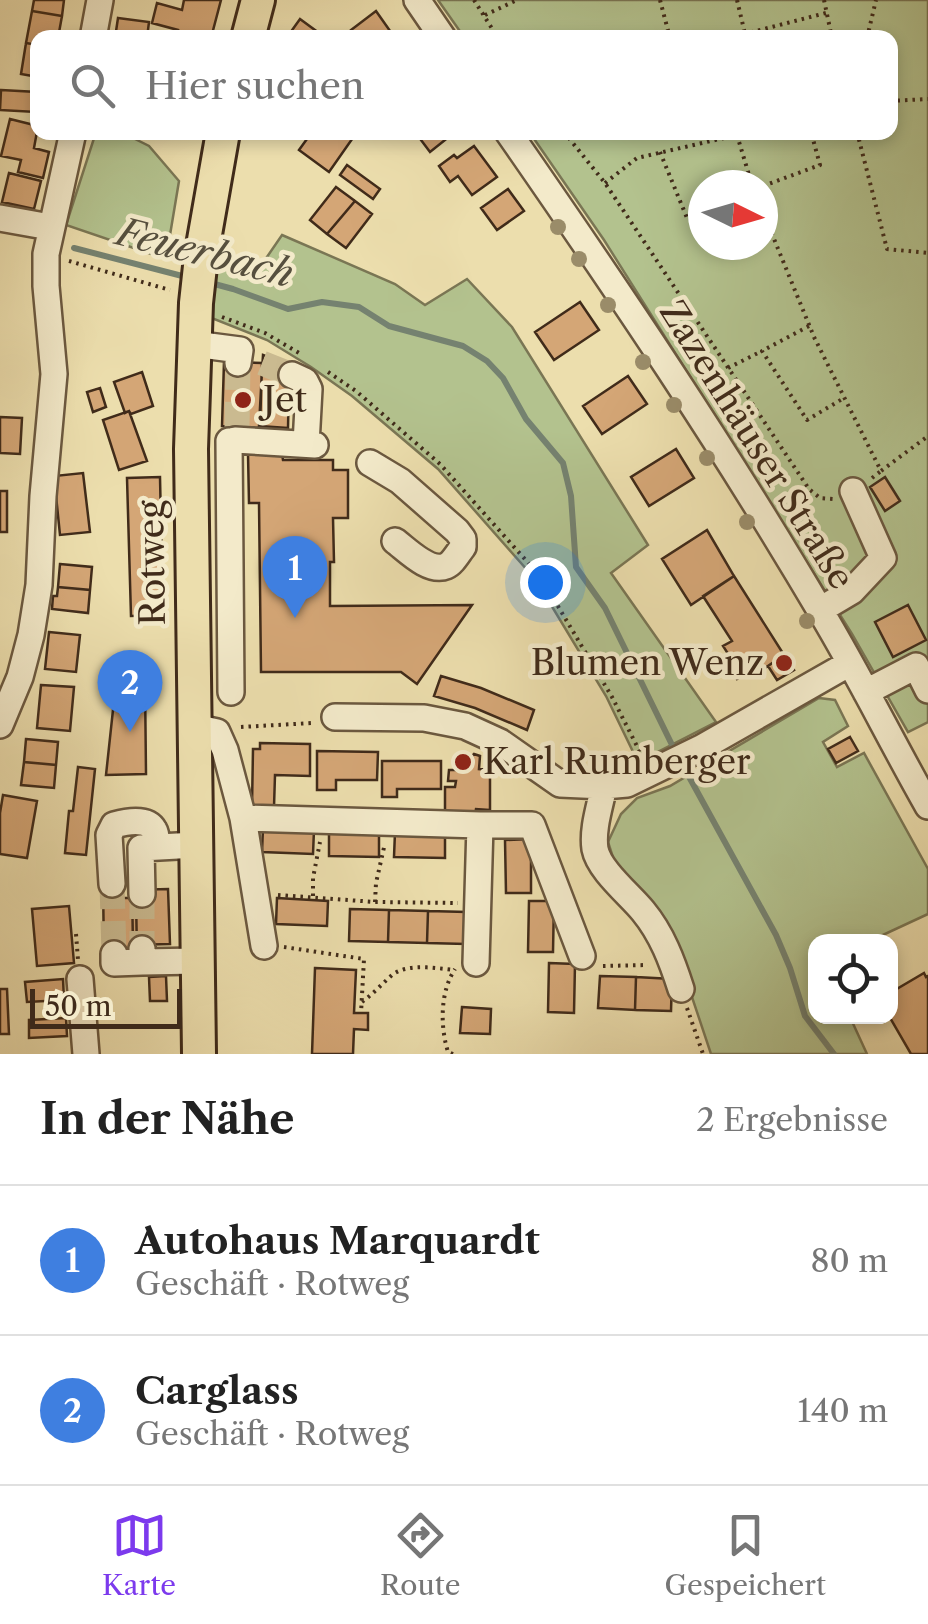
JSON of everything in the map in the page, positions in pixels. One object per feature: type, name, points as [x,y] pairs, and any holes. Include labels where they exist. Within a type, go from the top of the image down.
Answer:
[{"type":"main road","points":[[250,30],[258,0]]},
{"type":"main road","name":"Rotweg","points":[[199,1054],[196,845],[206,730],[192,576],[191,450],[196,307],[223,140]]},
{"type":"street","points":[[94,30],[100,0]]},
{"type":"street","points":[[417,0],[438,30]]},
{"type":"street","points":[[0,725],[32,635],[39,584],[54,374],[46,254],[70,140]]},
{"type":"street","name":"Zazenhäuser Straße","points":[[514,140],[660,353],[820,610],[928,806]]},
{"type":"street","points":[[0,218],[50,228]]},
{"type":"street","points":[[194,344],[240,350],[247,360]]},
{"type":"street","points":[[191,450],[234,436],[310,445],[309,389],[305,380],[292,375]]},
{"type":"street","points":[[231,692],[234,436]]},
{"type":"street","points":[[370,464],[400,480],[457,531],[463,547],[449,564],[440,567],[430,566],[395,541]]},
{"type":"street","points":[[820,610],[852,591],[883,558],[853,491]]},
{"type":"street","points":[[192,576],[230,574]]},
{"type":"street","points":[[336,717],[424,718],[465,726],[500,742],[560,784],[627,784],[700,748],[850,663]]},
{"type":"street","points":[[866,692],[916,666],[928,690]]},
{"type":"street","points":[[206,730],[226,750],[243,818],[264,946]]},
{"type":"street","points":[[604,786],[595,832],[597,856],[660,935],[681,989]]},
{"type":"street","points":[[243,818],[532,825],[582,956]]},
{"type":"street","points":[[112,884],[110,834],[114,824],[148,824],[154,830],[157,847]]},
{"type":"street","points":[[469,960],[478,903],[480,825]]},
{"type":"street","points":[[142,894],[142,848],[196,845]]},
{"type":"street","points":[[114,954],[114,963],[142,956],[198,961]]},
{"type":"street","points":[[80,979],[86,1054]]},
{"type":"path","points":[[474,0],[493,30]]},
{"type":"path","points":[[484,16],[517,0]]},
{"type":"path","points":[[660,0],[668,30]]},
{"type":"path","points":[[737,0],[744,30]]},
{"type":"path","points":[[824,0],[830,30]]},
{"type":"path","points":[[868,30],[876,0]]},
{"type":"path","points":[[767,30],[826,13]]},
{"type":"path","points":[[898,102],[928,100]]},
{"type":"path","points":[[570,140],[604,183],[809,488],[820,498],[838,499],[853,491],[928,436]]},
{"type":"path","points":[[692,140],[693,144]]},
{"type":"path","points":[[604,183],[636,158],[712,140]]},
{"type":"path","points":[[741,140],[748,170]]},
{"type":"path","points":[[778,180],[820,165],[813,140]]},
{"type":"path","points":[[859,140],[887,249],[928,253]]},
{"type":"path","points":[[660,152],[688,218]]},
{"type":"path","points":[[778,248],[810,326],[881,471]]},
{"type":"path","points":[[46,254],[175,291],[175,308],[196,307]]},
{"type":"path","points":[[728,368],[810,326]]},
{"type":"path","points":[[762,351],[807,420],[844,398]]},
{"type":"path","points":[[206,730],[310,724],[336,717]]},
{"type":"path","points":[[313,896],[320,820]]},
{"type":"path","points":[[375,902],[386,822]]},
{"type":"path","points":[[256,894],[375,902],[478,903]]},
{"type":"path","points":[[291,947],[364,959],[361,1013]]},
{"type":"path","points":[[582,956],[586,964],[599,966],[672,962]]},
{"type":"path","points":[[362,1002],[395,972],[469,960]]},
{"type":"path","points":[[454,1054],[448,1052],[442,1032],[447,981],[469,960]]},
{"type":"path","points":[[681,989],[703,1054]]},
{"type":"green space","points":[[438,0],[928,0],[928,722],[908,732],[852,634],[604,240],[535,140],[898,140],[898,30],[459,30]]},
{"type":"green space","points":[[93,140],[137,140],[149,146],[179,181],[166,259],[66,225]]},
{"type":"green space","points":[[282,235],[395,284],[425,305],[467,279],[512,327],[648,545],[611,573],[716,722],[638,762],[606,696],[536,580],[438,469],[352,396],[311,367],[267,340],[209,317],[218,260],[256,273]]},
{"type":"green space","points":[[819,698],[835,700],[848,726],[823,742],[837,767],[864,753],[928,869],[928,914],[885,934],[808,934],[808,1024],[853,1024],[867,1054],[711,1054],[688,985],[618,873],[608,842],[621,814],[637,798],[670,786]]},
{"type":"building","points":[[34,0],[64,0],[62,16],[32,11]]},
{"type":"building","points":[[184,0],[221,0],[213,30],[178,30],[152,23],[157,3],[182,10]]},
{"type":"building","points":[[32,11],[62,16],[59,30],[30,30],[30,44],[26,43]]},
{"type":"building","points":[[376,11],[389,30],[351,30]]},
{"type":"building","points":[[118,18],[149,22],[148,30],[116,30]]},
{"type":"building","points":[[300,19],[315,30],[292,30]]},
{"type":"building","points":[[26,43],[30,44],[30,76],[21,74]]},
{"type":"building","points":[[1,90],[30,92],[30,112],[0,110]]},
{"type":"building","points":[[10,119],[30,124],[34,148],[49,152],[43,178],[18,172],[21,160],[1,156]]},
{"type":"building","points":[[306,140],[351,140],[329,172],[299,150]]},
{"type":"building","points":[[421,140],[445,140],[430,152]]},
{"type":"building","points":[[474,146],[497,177],[472,195],[458,176],[450,182],[439,166]]},
{"type":"building","points":[[347,165],[380,189],[373,199],[340,175]]},
{"type":"building","points":[[9,173],[41,181],[34,209],[2,202]]},
{"type":"building","points":[[336,187],[355,201],[327,234],[310,220]]},
{"type":"building","points":[[508,189],[524,211],[497,230],[481,208]]},
{"type":"building","points":[[355,201],[372,214],[346,248],[327,234]]},
{"type":"building","points":[[580,302],[599,330],[554,360],[535,332]]},
{"type":"building","points":[[263,355],[296,368],[289,382],[262,371]]},
{"type":"building","points":[[224,362],[262,363],[260,428],[222,426]]},
{"type":"building","points":[[262,371],[289,382],[288,428],[259,426]]},
{"type":"building","points":[[142,372],[153,406],[125,413],[114,382]]},
{"type":"building","points":[[628,376],[647,404],[602,434],[583,406]]},
{"type":"building","points":[[100,388],[106,407],[93,412],[87,392]]},
{"type":"building","points":[[129,411],[147,461],[119,470],[103,420]]},
{"type":"building","points":[[0,417],[22,418],[20,454],[0,453]]},
{"type":"building","points":[[676,449],[694,478],[649,506],[631,477]]},
{"type":"building","points":[[248,454],[282,454],[283,460],[333,460],[333,470],[348,470],[348,518],[333,518],[330,606],[472,605],[417,684],[401,672],[261,672],[259,503],[249,503]]},
{"type":"building","points":[[83,473],[90,532],[60,535],[54,476]]},
{"type":"building","points":[[160,477],[163,615],[131,616],[127,478]]},
{"type":"building","points":[[885,477],[900,501],[885,511],[870,487]]},
{"type":"building","points":[[0,491],[7,491],[7,532],[0,532]]},
{"type":"building","points":[[707,530],[734,576],[691,605],[662,559]]},
{"type":"building","points":[[60,564],[92,567],[90,590],[58,587]]},
{"type":"building","points":[[734,576],[784,655],[753,676],[750,671],[737,679],[729,666],[734,663],[723,646],[732,641],[703,596]]},
{"type":"building","points":[[58,587],[90,590],[88,613],[52,609]]},
{"type":"building","points":[[908,605],[926,640],[893,657],[875,622]]},
{"type":"building","points":[[49,632],[80,635],[76,672],[45,669]]},
{"type":"building","points":[[784,655],[794,670],[777,680],[768,666]]},
{"type":"building","points":[[441,676],[534,710],[527,730],[434,696]]},
{"type":"building","points":[[145,681],[146,774],[106,775],[116,682]]},
{"type":"building","points":[[41,685],[74,687],[70,731],[37,728]]},
{"type":"building","points":[[850,737],[858,751],[836,763],[828,749]]},
{"type":"building","points":[[26,739],[58,742],[56,765],[24,762]]},
{"type":"building","points":[[260,743],[310,744],[310,776],[275,775],[274,807],[252,806],[253,749],[260,749]]},
{"type":"building","points":[[317,751],[378,752],[377,780],[336,780],[336,790],[317,790]]},
{"type":"building","points":[[474,754],[480,756],[479,769],[490,770],[490,810],[476,809],[475,815],[445,814],[445,787],[455,787],[456,781],[448,781],[449,770],[458,770]]},
{"type":"building","points":[[382,761],[441,761],[441,789],[397,789],[397,797],[382,797]]},
{"type":"building","points":[[24,762],[56,765],[54,788],[21,785]]},
{"type":"building","points":[[78,767],[95,769],[86,855],[65,853]]},
{"type":"building","points":[[3,795],[37,801],[27,858],[0,854]]},
{"type":"building","points":[[263,828],[314,830],[313,854],[262,852]]},
{"type":"building","points":[[329,829],[379,830],[379,857],[329,856]]},
{"type":"building","points":[[395,832],[445,833],[445,858],[394,857]]},
{"type":"building","points":[[531,839],[531,893],[506,893],[505,840]]},
{"type":"building","points":[[119,883],[119,898],[136,898],[137,954],[104,955],[103,884]]},
{"type":"building","points":[[168,889],[170,944],[133,945],[132,890]]},
{"type":"building","points":[[277,898],[328,901],[327,926],[276,924]]},
{"type":"building","points":[[529,901],[554,901],[553,952],[528,952]]},
{"type":"building","points":[[69,906],[74,963],[37,966],[32,909]]},
{"type":"building","points":[[350,909],[389,910],[388,942],[349,941]]},
{"type":"building","points":[[389,910],[428,911],[427,943],[388,942]]},
{"type":"building","points":[[428,911],[467,912],[466,944],[427,943]]},
{"type":"building","points":[[549,963],[575,964],[574,1013],[548,1012]]},
{"type":"building","points":[[315,968],[356,970],[354,1013],[368,1013],[368,1030],[354,1029],[353,1054],[312,1054]]},
{"type":"building","points":[[924,973],[928,976],[928,1054],[911,1054],[894,1024],[898,1024],[898,988]]},
{"type":"building","points":[[166,976],[167,1001],[150,1001],[149,977]]},
{"type":"building","points":[[600,976],[636,977],[635,1010],[598,1008]]},
{"type":"building","points":[[636,977],[672,979],[671,1011],[635,1010]]},
{"type":"building","points":[[63,979],[64,1000],[27,1002],[25,982]]},
{"type":"building","points":[[0,989],[7,989],[9,1034],[0,1034]]},
{"type":"building","points":[[462,1007],[491,1009],[490,1034],[460,1033]]},
{"type":"building","points":[[66,1018],[67,1036],[29,1038],[29,1020]]},
{"type":"waterway","name":"Feuerbach","points":[[74,248],[190,278]]},
{"type":"waterway","name":"Feuerbach","points":[[207,282],[288,309],[322,302],[359,307],[389,326],[463,346],[487,361],[503,378],[526,419],[563,463],[571,496],[576,567],[605,608],[676,753]]},
{"type":"waterway","name":"Feuerbach","points":[[682,764],[776,935],[805,1016],[834,1054]]},
{"type":"tunnel","points":[[237,427],[238,363]]},
{"type":"tunnel","points":[[262,363],[292,375]]},
{"type":"tunnel","points":[[112,884],[114,954]]},
{"type":"tunnel","points":[[142,894],[142,949]]},
{"type":"place","name":"Jet","points":[[243,400]]},
{"type":"place","name":"Autohaus Marquardt","points":[[295,618]]},
{"type":"place","name":"Blumen Wenz","points":[[784,663]]},
{"type":"place","name":"Carglass","points":[[130,732]]},
{"type":"place","name":"Karl Rumberger","points":[[463,762]]}]
